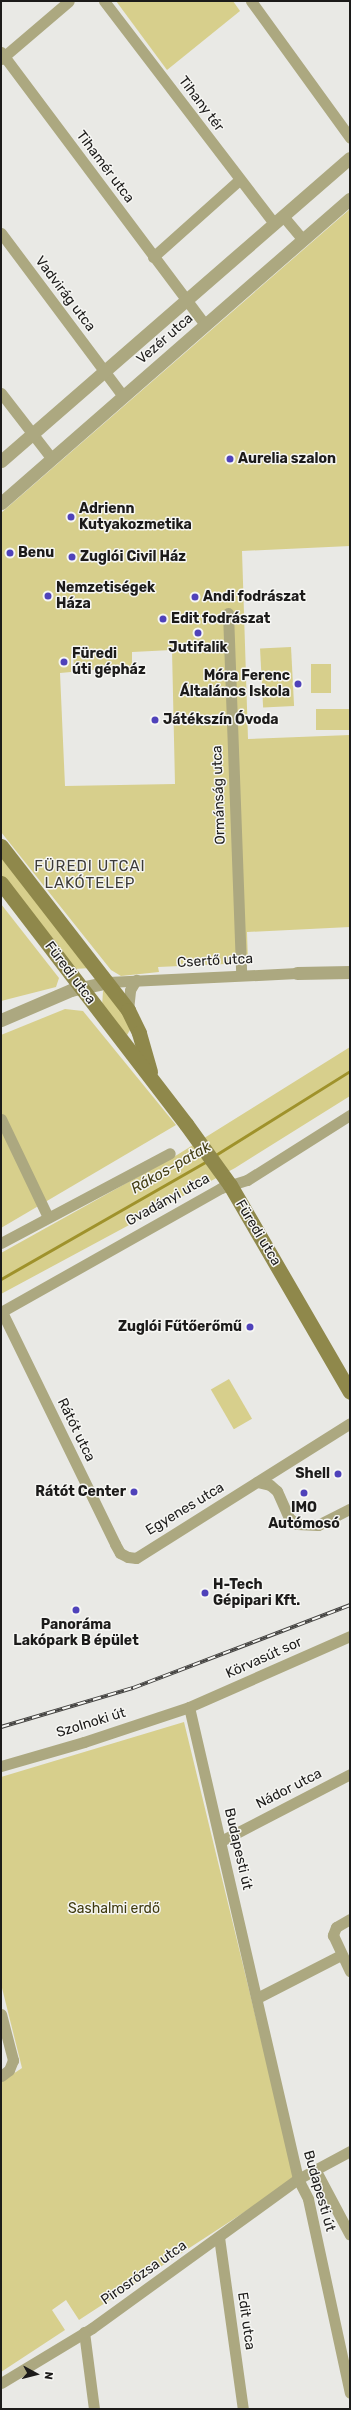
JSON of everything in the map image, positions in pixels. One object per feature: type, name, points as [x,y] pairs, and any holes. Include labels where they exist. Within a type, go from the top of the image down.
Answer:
[{"type":"main road","name":"Füredi utca","points":[[1,846],[108,982],[128,1010],[139,1033],[153,1082]]},
{"type":"main road","name":"Füredi utca","points":[[1,883],[206,1151],[230,1185],[350,1392]]},
{"type":"street","points":[[2,56],[69,1]]},
{"type":"street","name":"Tihany tér","points":[[104,1],[239,180],[279,220],[303,240]]},
{"type":"street","points":[[251,1],[350,138]]},
{"type":"street","name":"Tihamér utca","points":[[2,56],[205,325]]},
{"type":"street","name":"Vezér utca","points":[[1,461],[350,158]]},
{"type":"street","points":[[154,257],[239,180]]},
{"type":"street","name":"Vezér utca","points":[[1,503],[350,199]]},
{"type":"street","name":"Vadvirág utca","points":[[1,233],[104,373],[123,396]]},
{"type":"street","points":[[1,393],[52,459]]},
{"type":"street","name":"Ormánság utca","points":[[228,613],[241,975]]},
{"type":"street","name":"Csertő utca","points":[[1,1020],[81,988],[108,982],[241,975],[350,972]]},
{"type":"street","points":[[128,1010],[130,990],[136,980]]},
{"type":"street","name":"Gvadányi utca","points":[[2,1312],[230,1185],[247,1180],[350,1115]]},
{"type":"street","points":[[1,1119],[48,1217]]},
{"type":"street","points":[[1,1242],[170,1153]]},
{"type":"street","name":"Rátót utca","points":[[2,1312],[115,1544],[120,1553],[128,1557]]},
{"type":"street","name":"Egyenes utca","points":[[128,1557],[136,1558],[350,1423]]},
{"type":"street","points":[[257,1482],[270,1484],[278,1491],[289,1518],[297,1524],[318,1525],[350,1509]]},
{"type":"street","name":"Körvasút sor","points":[[189,1708],[350,1636]]},
{"type":"street","name":"Szolnoki út","points":[[1,1766],[84,1742],[189,1708]]},
{"type":"street","name":"Budapesti út","points":[[189,1708],[298,2179],[308,2200],[350,2391]]},
{"type":"street","name":"Nádor utca","points":[[221,1841],[350,1774]]},
{"type":"street","points":[[350,1919],[339,1924],[334,1932],[341,1955],[350,1970]]},
{"type":"street","points":[[257,1998],[341,1955]]},
{"type":"street","points":[[1,2014],[12,2060],[5,2073]]},
{"type":"street","name":"Pirosrózsa utca","points":[[1,2383],[84,2332],[220,2237],[298,2179],[316,2171],[350,2151]]},
{"type":"street","points":[[316,2171],[350,2235]]},
{"type":"street","name":"Edit utca","points":[[220,2237],[243,2409]]},
{"type":"street","points":[[84,2332],[94,2409]]},
{"type":"green space","points":[[116,1],[233,1],[240,11],[167,70]]},
{"type":"green space","points":[[350,209],[350,546],[242,551],[248,739],[350,735],[350,927],[247,932],[248,963],[158,967],[159,972],[121,976],[111,970],[1,832],[1,513]],"holes":[[[172,650],[175,784],[65,786],[60,673],[71,672],[71,654],[73,654],[74,671],[132,668],[132,652]]]},
{"type":"green space","points":[[291,647],[294,706],[263,708],[260,649]]},
{"type":"green space","points":[[311,664],[331,664],[331,693],[311,693]]},
{"type":"green space","points":[[316,709],[350,709],[350,730],[316,730]]},
{"type":"green space","points":[[1,853],[91,968],[74,969],[1,875]]},
{"type":"green space","points":[[1,904],[59,978],[56,987],[1,1001]]},
{"type":"green space","points":[[108,989],[118,1003],[130,1030],[127,1035],[102,1007],[103,991]]},
{"type":"green space","points":[[65,1009],[83,1011],[176,1125],[1,1228],[1,1035]]},
{"type":"green space","points":[[350,1047],[350,1096],[235,1168],[1,1294],[1,1253],[177,1155]]},
{"type":"green space","points":[[229,1379],[252,1419],[234,1429],[211,1390]]},
{"type":"green space","name":"Sashalmi erdő","points":[[184,1722],[295,2179],[79,2320],[66,2300],[52,2310],[65,2330],[1,2372],[1,2082],[22,2068],[1,1984],[1,1777]]},
{"type":"waterway","name":"Rákos-patak","points":[[214,1156],[350,1071]]},
{"type":"waterway","name":"Rákos-patak","points":[[1,1279],[207,1161]]},
{"type":"railway","points":[[1,1727],[133,1688],[350,1605]]},
{"type":"place","name":"Aurelia szalon","points":[[230,459]]},
{"type":"place","name":"Adrienn Kutyakozmetika","points":[[71,517]]},
{"type":"place","name":"Benu","points":[[10,553]]},
{"type":"place","name":"Zuglói Civil Ház","points":[[72,557]]},
{"type":"place","name":"Nemzetiségek Háza","points":[[48,596]]},
{"type":"place","name":"Andi fodrászat","points":[[195,597]]},
{"type":"place","name":"Edit fodrászat","points":[[163,619]]},
{"type":"place","name":"Jutifalik","points":[[198,633]]},
{"type":"place","name":"Füredi úti gépház","points":[[64,662]]},
{"type":"place","name":"Móra Ferenc Általános Iskola","points":[[298,684]]},
{"type":"place","name":"Játékszín Óvoda","points":[[155,720]]},
{"type":"place","name":"Zuglói Fűtőerőmű","points":[[250,1327]]},
{"type":"place","name":"Shell","points":[[338,1474]]},
{"type":"place","name":"Rátót Center","points":[[134,1492]]},
{"type":"place","name":"IMO Autómosó","points":[[304,1493]]},
{"type":"place","name":"H-Tech Gépipari Kft.","points":[[205,1593]]},
{"type":"place","name":"Panoráma Lakópark B épület","points":[[76,1610]]},
{"type":"district","name":"FÜREDI UTCAI LAKÓTELEP","points":[[90,874]]}]
